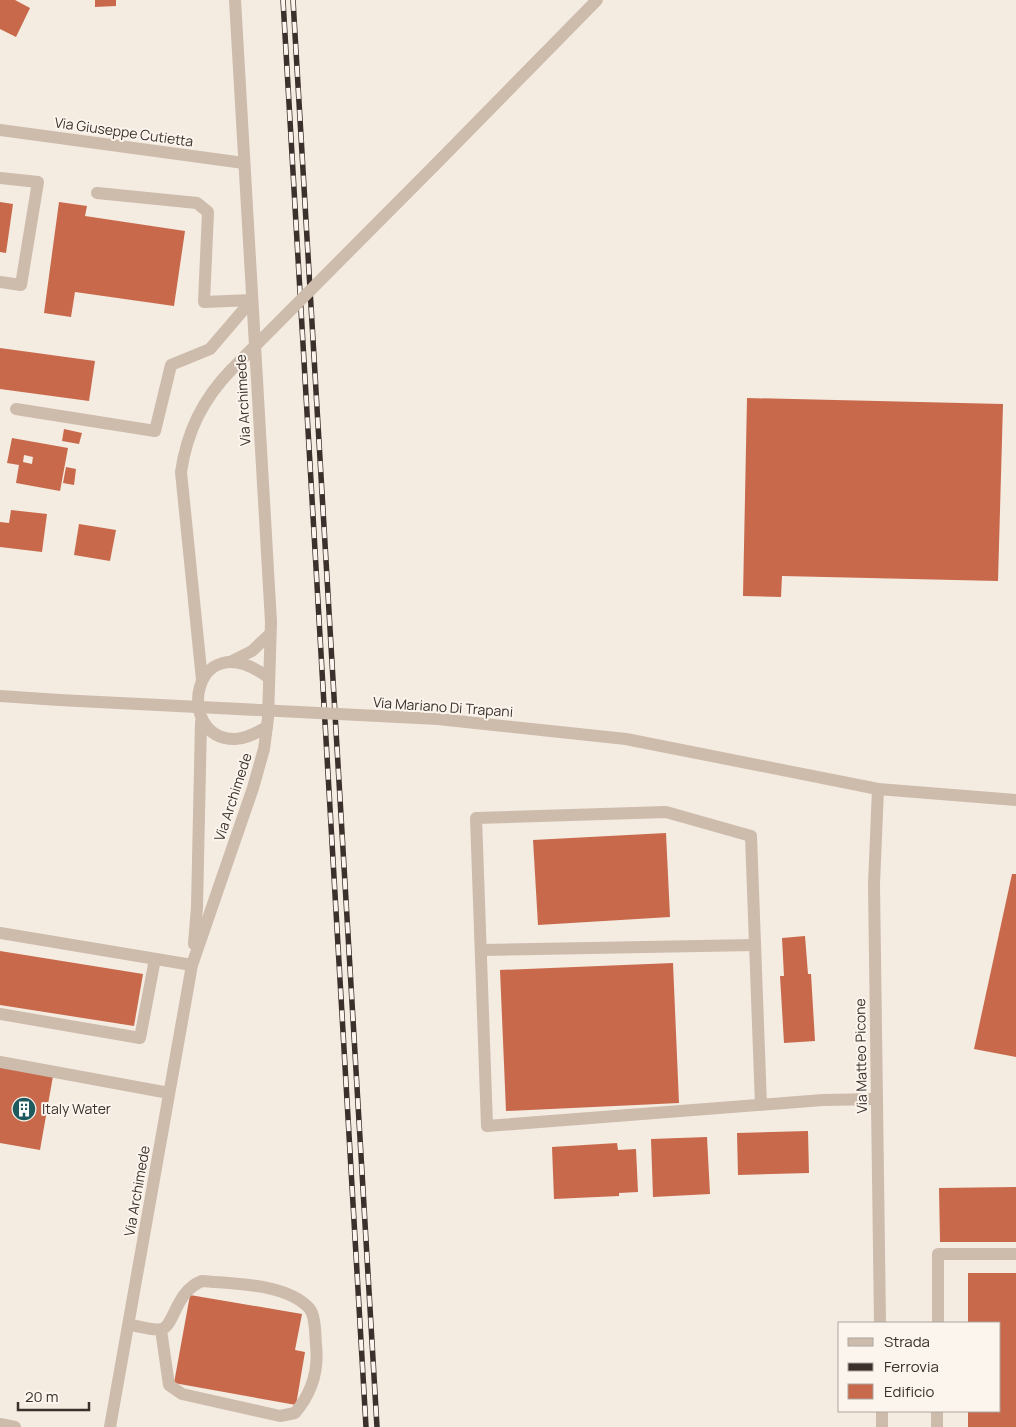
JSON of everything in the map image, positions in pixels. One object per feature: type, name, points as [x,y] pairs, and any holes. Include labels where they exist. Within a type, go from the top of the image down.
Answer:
[{"type":"street","name":"Via Archimede","points":[[110,1427],[130,1325],[192,965],[253,788],[264,749],[267,727],[270,634],[235,0]]},
{"type":"street","points":[[0,933],[192,965],[198,908],[199,762],[202,722],[199,700],[202,680],[181,472],[184,448],[192,426],[216,386],[232,369],[597,0]]},
{"type":"street","name":"Via Giuseppe Cutietta","points":[[0,130],[244,163]]},
{"type":"street","points":[[0,178],[38,182],[21,285],[0,282]]},
{"type":"street","points":[[97,193],[197,203],[208,212],[204,302],[252,300]]},
{"type":"street","points":[[16,409],[155,431],[172,365],[210,348],[252,300]]},
{"type":"street","points":[[202,680],[207,672],[219,664],[232,661],[252,651],[270,634]]},
{"type":"street","points":[[200,651],[205,658],[219,664]]},
{"type":"street","points":[[232,661],[246,663],[269,678]]},
{"type":"street","name":"Via Mariano Di Trapani","points":[[0,696],[438,720],[626,739],[878,789],[1016,800]]},
{"type":"street","points":[[202,722],[211,732],[223,738],[237,739],[267,727]]},
{"type":"street","name":"Via Matteo Picone","points":[[878,789],[874,866],[880,1322]]},
{"type":"street","points":[[761,1105],[751,836],[666,812],[476,818],[487,1126],[761,1105],[877,1099]]},
{"type":"street","points":[[481,950],[755,945]]},
{"type":"street","points":[[0,1014],[140,1038],[154,959]]},
{"type":"street","points":[[0,1062],[169,1093]]},
{"type":"street","points":[[938,1322],[938,1254],[1016,1254]]},
{"type":"street","points":[[130,1325],[161,1330],[168,1326],[183,1293],[192,1285],[202,1281],[269,1288],[293,1297],[310,1309],[314,1323],[317,1354],[315,1375],[306,1400],[295,1413],[280,1416],[232,1407],[182,1394],[169,1385],[161,1330]]},
{"type":"street","points":[[882,1412],[882,1427]]},
{"type":"street","points":[[937,1412],[937,1427]]},
{"type":"street","points":[[0,1424],[15,1427]]},
{"type":"building","points":[[0,0],[15,0],[30,8],[16,37],[0,29]]},
{"type":"building","points":[[95,0],[116,0],[116,6],[95,7]]},
{"type":"building","points":[[0,202],[13,204],[6,253],[0,252]]},
{"type":"building","points":[[59,202],[87,206],[85,216],[185,231],[174,306],[75,292],[71,317],[44,313]]},
{"type":"building","points":[[0,348],[95,361],[89,401],[0,389]]},
{"type":"building","points":[[747,398],[1003,404],[998,581],[782,576],[781,597],[743,596]]},
{"type":"building","points":[[64,429],[82,433],[79,444],[62,441]]},
{"type":"building","points":[[12,438],[68,448],[60,491],[16,483],[19,465],[7,463]],"holes":[[[24,455],[33,457],[32,464],[23,462]]]},
{"type":"building","points":[[66,467],[76,469],[74,485],[63,483]]},
{"type":"building","points":[[11,510],[47,514],[42,552],[0,547],[0,522],[9,523]]},
{"type":"building","points":[[79,524],[116,530],[110,561],[74,555]]},
{"type":"building","points":[[666,833],[670,917],[538,925],[533,840]]},
{"type":"building","points":[[1012,874],[1016,874],[1016,1057],[974,1049]]},
{"type":"building","points":[[805,936],[808,974],[811,974],[815,1041],[784,1043],[780,976],[784,976],[782,938]]},
{"type":"building","points":[[0,951],[143,974],[134,1026],[0,1005]]},
{"type":"building","points":[[673,963],[679,1103],[506,1111],[500,970]]},
{"type":"building","name":"Italy Water","points":[[0,1067],[53,1076],[40,1150],[0,1143]]},
{"type":"building","points":[[808,1131],[809,1173],[738,1175],[737,1133]]},
{"type":"building","points":[[707,1137],[710,1194],[653,1197],[651,1139]]},
{"type":"building","points":[[617,1143],[618,1150],[636,1149],[638,1192],[619,1193],[619,1196],[554,1199],[552,1147]]},
{"type":"building","points":[[1016,1187],[1016,1242],[940,1242],[939,1188]]},
{"type":"building","points":[[968,1273],[1016,1273],[1016,1427],[968,1427],[968,1412],[1001,1412],[1001,1322],[968,1322]]},
{"type":"building","points":[[190,1295],[302,1314],[295,1350],[305,1352],[296,1405],[174,1383]]},
{"type":"railway","points":[[283,0],[366,1427]]},
{"type":"railway","points":[[293,0],[377,1427]]},
{"type":"place","name":"Italy Water","points":[[24,1109]]}]
